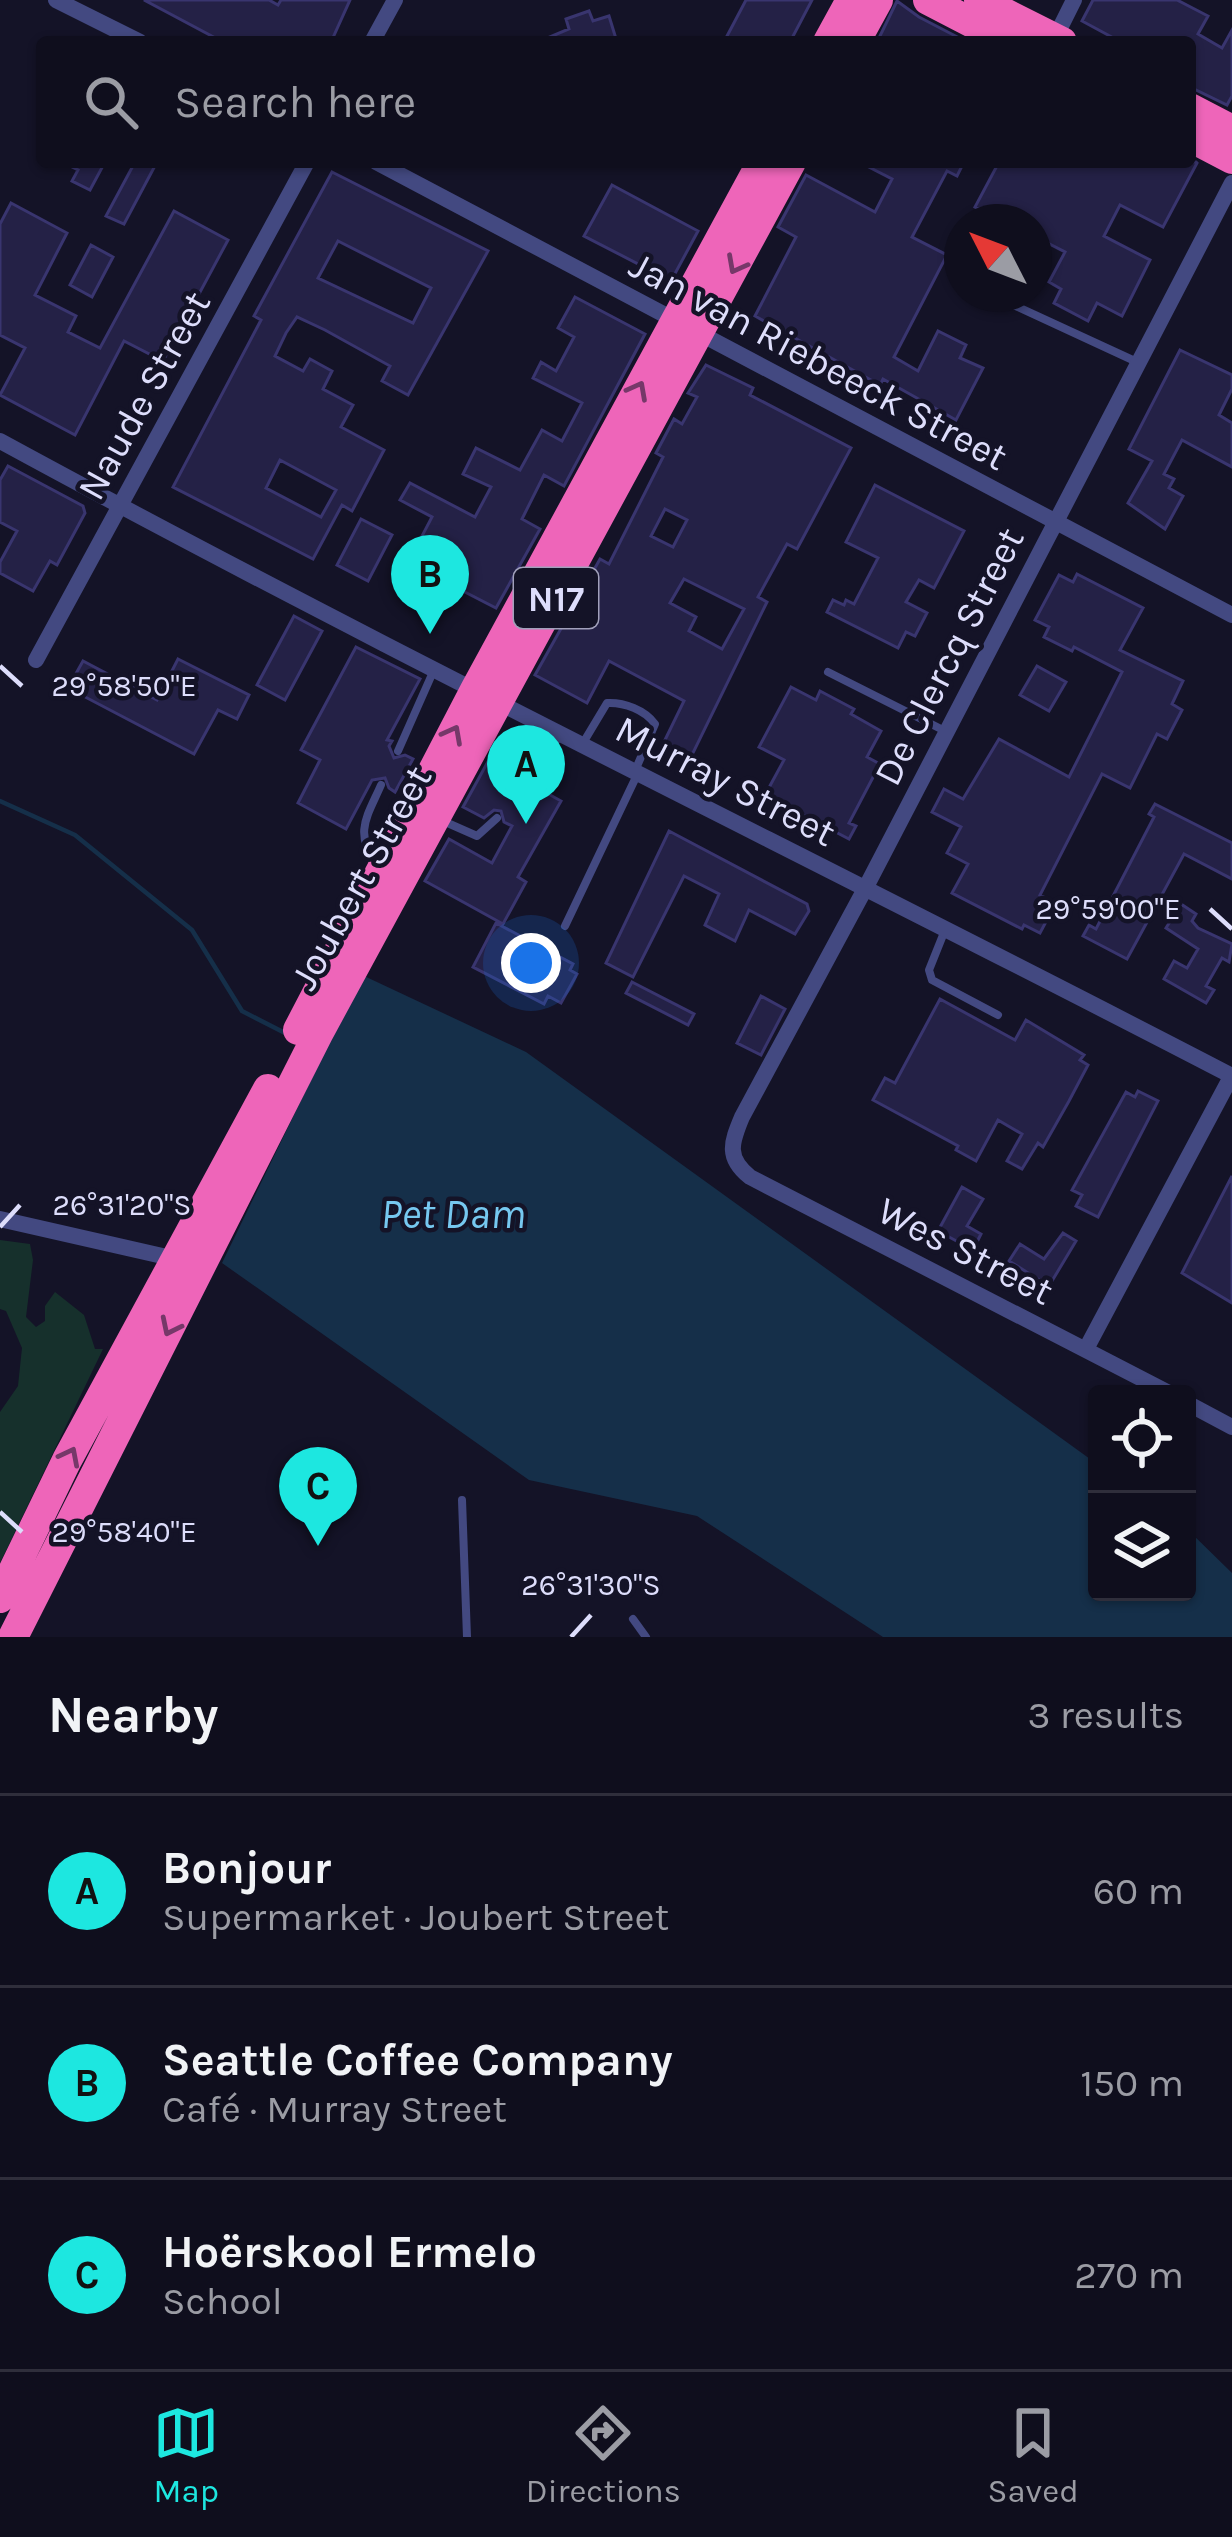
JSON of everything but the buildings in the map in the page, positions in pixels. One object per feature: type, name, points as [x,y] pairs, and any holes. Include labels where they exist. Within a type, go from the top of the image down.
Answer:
[{"type":"highway","points":[[831,36],[851,0]]},
{"type":"highway","points":[[858,36],[878,0]]},
{"type":"highway","points":[[928,0],[997,36]]},
{"type":"highway","points":[[979,0],[1050,36]]},
{"type":"highway","points":[[1196,111],[1232,130]]},
{"type":"highway","points":[[1196,140],[1232,159]]},
{"type":"highway","name":"Joubert Street","points":[[687,328],[759,168]]},
{"type":"highway","name":"Joubert Street","points":[[14,1637],[188,1263],[291,1068],[379,874],[487,697],[687,328],[787,168]]},
{"type":"highway","name":"Joubert Street","points":[[310,1028],[437,818],[487,697]]},
{"type":"highway","name":"Joubert Street","points":[[0,1598],[67,1460],[188,1263]]},
{"type":"street","points":[[56,0],[128,36]]},
{"type":"street","points":[[376,36],[395,0]]},
{"type":"street","points":[[1060,36],[1074,0]]},
{"type":"street","name":"Naude Street","points":[[35,660],[305,168]]},
{"type":"street","name":"Jan van Riebeeck Street","points":[[387,168],[1232,615]]},
{"type":"street","name":"De Clercq Street","points":[[734,1161],[731,1143],[742,1117],[1232,183]]},
{"type":"street","name":"Murray Street","points":[[0,441],[434,671],[1232,1076]]},
{"type":"street","points":[[1086,1349],[1232,1076]]},
{"type":"street","name":"Wes Street","points":[[734,1161],[750,1177],[1154,1385]]},
{"type":"street","points":[[0,1219],[188,1263]]},
{"type":"street","points":[[1196,1408],[1232,1427]]},
{"type":"lane","points":[[1027,312],[1138,362]]},
{"type":"lane","points":[[398,751],[434,671]]},
{"type":"lane","points":[[827,672],[946,732]]},
{"type":"lane","points":[[565,926],[655,724],[617,702],[607,704],[582,744]]},
{"type":"lane","points":[[513,787],[546,746],[563,735]]},
{"type":"lane","points":[[379,874],[362,841],[362,828],[381,785]]},
{"type":"lane","points":[[437,818],[471,836],[488,830],[496,818]]},
{"type":"lane","points":[[946,928],[929,976],[998,1015]]},
{"type":"lane","points":[[461,1500],[467,1637]]},
{"type":"lane","points":[[633,1619],[646,1637]]},
{"type":"green space","points":[[0,1240],[30,1244],[33,1260],[26,1317],[36,1327],[45,1321],[45,1306],[55,1292],[84,1315],[95,1349],[103,1349],[0,1563],[0,1412],[18,1386],[22,1348],[6,1311],[0,1309]]},
{"type":"water","name":"Pet Dam","points":[[362,975],[526,1052],[1088,1458],[1088,1601],[1196,1601],[1196,1538],[1232,1573],[1232,1637],[883,1637],[697,1516],[529,1480],[222,1263]]},
{"type":"waterway","points":[[0,801],[75,835],[192,930],[242,1011],[287,1034]]},
{"type":"place","name":"Seattle Coffee Company","points":[[430,634]]},
{"type":"place","name":"Bonjour","points":[[526,824]]},
{"type":"place","name":"Hoërskool Ermelo","points":[[318,1546]]}]
